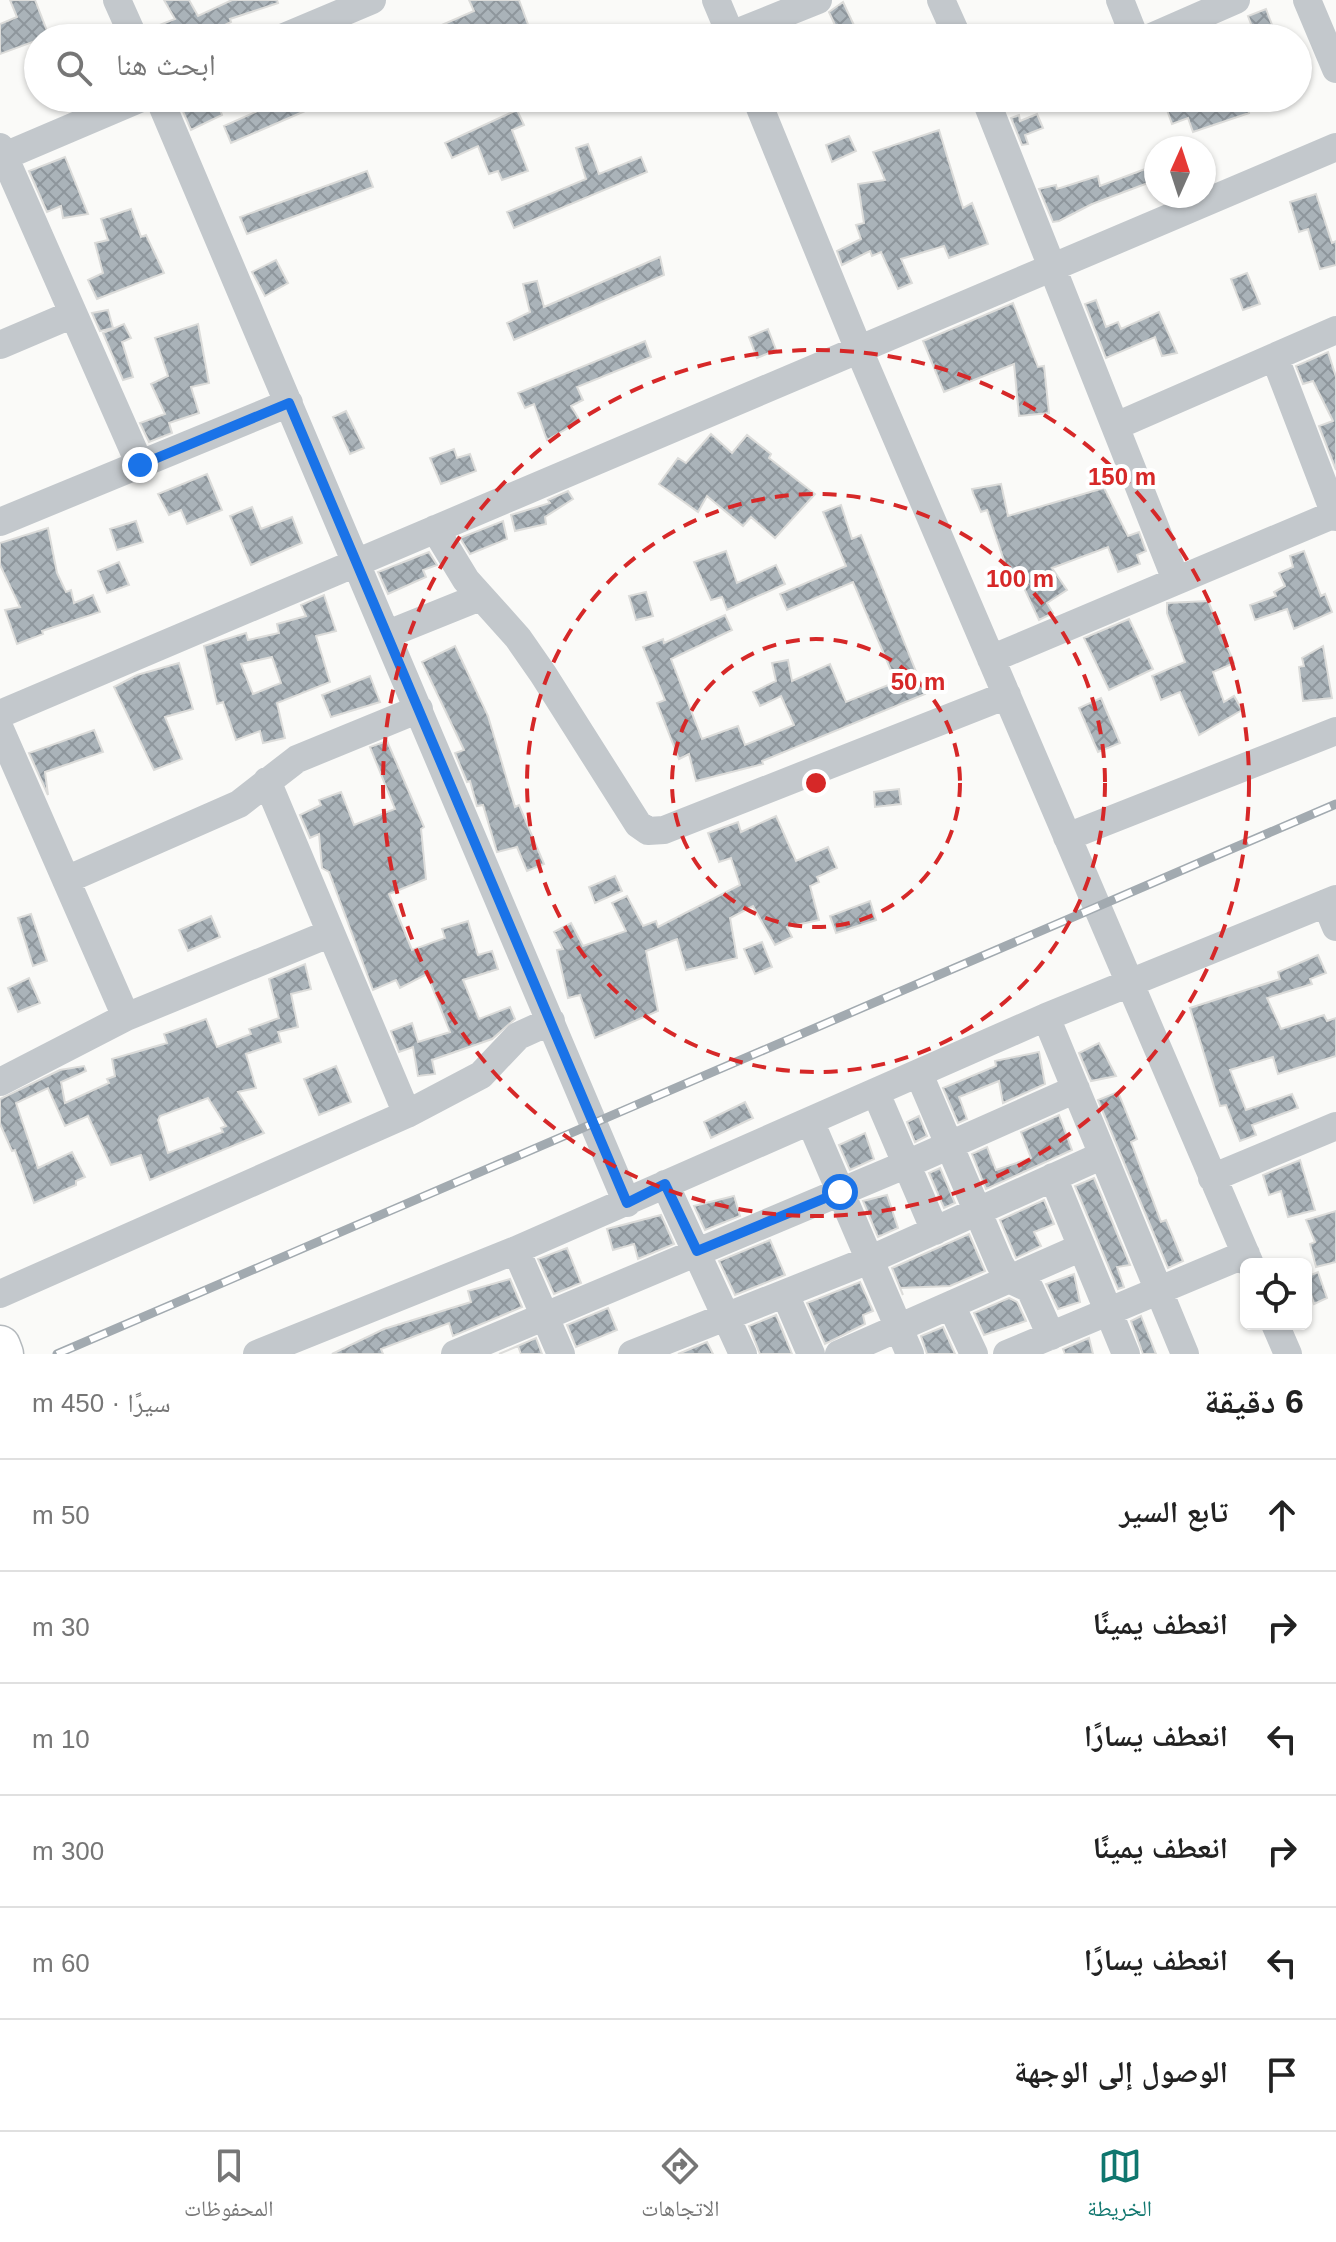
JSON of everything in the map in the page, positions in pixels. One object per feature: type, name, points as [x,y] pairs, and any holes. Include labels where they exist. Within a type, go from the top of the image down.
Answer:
[{"type":"highway","points":[[0,1346],[3,1354]]},
{"type":"street","points":[[117,0],[128,24]]},
{"type":"street","points":[[315,24],[372,0]]},
{"type":"street","points":[[716,0],[726,24]]},
{"type":"street","points":[[760,24],[818,0]]},
{"type":"street","points":[[941,0],[952,24]]},
{"type":"street","points":[[1120,0],[1129,24]]},
{"type":"street","points":[[1181,24],[1236,0]]},
{"type":"street","points":[[1307,0],[1336,69]]},
{"type":"street","points":[[105,112],[1,153],[140,465]]},
{"type":"street","points":[[165,112],[627,1203]]},
{"type":"street","points":[[762,112],[859,350],[1248,1258]]},
{"type":"street","points":[[996,112],[1053,267],[1176,580]]},
{"type":"street","points":[[0,714],[1336,147]]},
{"type":"street","points":[[0,345],[73,314]]},
{"type":"street","points":[[1116,426],[1336,330]]},
{"type":"street","points":[[991,659],[1335,516],[1275,358]]},
{"type":"street","points":[[0,522],[289,403]]},
{"type":"street","points":[[435,529],[480,597],[518,638],[638,824],[648,831],[664,830],[1007,695]]},
{"type":"street","points":[[388,634],[480,597]]},
{"type":"street","points":[[66,880],[221,813],[297,759],[419,709]]},
{"type":"street","points":[[0,729],[126,1017]]},
{"type":"street","points":[[1067,837],[1336,731]]},
{"type":"street","points":[[267,781],[407,1114]]},
{"type":"street","points":[[257,1354],[627,1203],[1046,1017],[1132,982],[1333,910]]},
{"type":"street","points":[[0,1082],[126,1017],[331,933]]},
{"type":"street","points":[[1046,1017],[1185,1354]]},
{"type":"street","points":[[0,1294],[407,1114],[481,1075],[518,1036],[551,1021]]},
{"type":"street","points":[[919,1074],[1009,1279],[1030,1289],[1051,1336]]},
{"type":"street","points":[[455,1354],[907,1164],[1076,1089]]},
{"type":"street","points":[[876,1093],[935,1231]]},
{"type":"street","points":[[811,1123],[910,1354]]},
{"type":"street","points":[[1212,1178],[1336,1126]]},
{"type":"street","points":[[632,1354],[869,1260],[1103,1155]]},
{"type":"street","points":[[1053,1177],[1126,1354]]},
{"type":"street","points":[[665,1184],[743,1354]]},
{"type":"street","points":[[839,1354],[1082,1247]]},
{"type":"street","points":[[516,1250],[561,1354]]},
{"type":"street","points":[[1007,1354],[1158,1291],[1240,1262]]},
{"type":"street","points":[[785,1294],[811,1354]]},
{"type":"street","points":[[951,1305],[974,1354]]},
{"type":"street","points":[[1278,1330],[1288,1354]]},
{"type":"building","points":[[10,0],[35,0],[44,24],[24,24],[24,45],[0,54],[0,24],[17,17]]},
{"type":"building","points":[[164,0],[189,0],[198,16],[232,0],[277,0],[278,3],[230,19],[231,22],[227,24],[162,24],[175,19]]},
{"type":"building","points":[[469,0],[519,0],[528,24],[444,24],[474,11]]},
{"type":"building","points":[[843,2],[853,24],[835,24],[829,12]]},
{"type":"building","points":[[1266,9],[1272,24],[1251,24],[1248,16]]},
{"type":"building","points":[[183,112],[221,112],[222,115],[191,130]]},
{"type":"building","points":[[256,112],[303,112],[231,143],[224,126]]},
{"type":"building","points":[[518,112],[524,125],[512,130],[528,171],[502,180],[498,171],[489,174],[478,146],[452,158],[445,143]]},
{"type":"building","points":[[1168,112],[1249,113],[1193,132],[1188,118],[1172,124]]},
{"type":"building","points":[[1037,114],[1043,128],[1025,135],[1028,144],[1022,145],[1011,118],[1019,115],[1020,121]]},
{"type":"building","points":[[939,130],[963,208],[972,203],[988,244],[949,258],[944,246],[901,259],[912,283],[898,289],[881,252],[872,256],[870,251],[842,265],[837,251],[861,239],[856,225],[864,223],[858,184],[885,180],[873,152]]},
{"type":"building","points":[[849,136],[856,151],[832,162],[826,145]]},
{"type":"building","points":[[588,144],[599,174],[641,157],[647,172],[514,228],[507,212],[586,179],[576,148]]},
{"type":"building","points":[[65,157],[88,214],[63,218],[61,206],[47,212],[29,171]]},
{"type":"building","points":[[1144,170],[1144,184],[1092,204],[1059,221],[1053,222],[1039,189],[1056,185],[1057,189],[1098,176],[1100,186]]},
{"type":"building","points":[[367,171],[373,187],[247,234],[240,217]]},
{"type":"building","points":[[1316,194],[1332,243],[1336,241],[1336,265],[1320,269],[1308,229],[1299,232],[1290,202]]},
{"type":"building","points":[[131,209],[141,237],[146,235],[164,273],[97,299],[88,280],[103,273],[95,243],[108,240],[101,219]]},
{"type":"building","points":[[660,257],[664,275],[514,340],[507,323],[530,312],[523,284],[537,281],[544,307]]},
{"type":"building","points":[[276,260],[288,283],[265,296],[252,272]]},
{"type":"building","points":[[1247,273],[1260,304],[1243,310],[1231,279]]},
{"type":"building","points":[[1096,300],[1106,327],[1118,322],[1121,329],[1159,312],[1177,353],[1162,356],[1155,337],[1106,358],[1085,304]]},
{"type":"building","points":[[1013,303],[1038,367],[1044,366],[1049,413],[1019,416],[1014,364],[944,392],[923,341]]},
{"type":"building","points":[[108,310],[113,328],[100,331],[92,313]]},
{"type":"building","points":[[124,324],[131,338],[122,342],[133,377],[123,380],[103,333]]},
{"type":"building","points":[[198,324],[209,383],[191,387],[199,413],[169,423],[172,433],[149,442],[140,423],[165,414],[151,384],[168,376],[155,338]]},
{"type":"building","points":[[768,329],[776,350],[757,358],[749,337]]},
{"type":"building","points":[[645,341],[651,357],[577,387],[583,400],[571,406],[580,421],[547,440],[534,404],[525,408],[518,393]]},
{"type":"building","points":[[1328,352],[1336,377],[1336,470],[1319,426],[1333,421],[1313,381],[1303,384],[1296,366]]},
{"type":"building","points":[[346,411],[364,448],[350,454],[333,417]]},
{"type":"building","points":[[711,434],[732,453],[747,435],[771,454],[769,458],[815,494],[775,538],[751,517],[743,526],[707,496],[698,512],[659,484],[678,458],[686,463]]},
{"type":"building","points":[[454,449],[457,458],[470,454],[476,471],[441,484],[430,458]]},
{"type":"building","points":[[207,474],[222,510],[187,524],[181,510],[169,515],[158,494]]},
{"type":"building","points":[[1001,484],[1008,516],[1104,488],[1128,536],[1139,532],[1146,551],[1137,555],[1140,564],[1118,572],[1108,547],[1052,568],[1067,590],[1047,603],[1053,613],[1039,620],[1018,575],[1010,578],[987,510],[981,512],[972,489]]},
{"type":"building","points":[[568,491],[573,499],[545,517],[546,524],[515,531],[511,515],[550,503],[548,500]]},
{"type":"building","points":[[841,505],[852,539],[861,535],[925,694],[762,761],[763,764],[696,781],[689,754],[679,759],[657,703],[665,700],[643,647],[663,639],[664,643],[725,615],[732,630],[671,659],[702,739],[738,726],[745,745],[794,725],[781,696],[760,706],[753,692],[776,681],[772,663],[788,660],[792,681],[830,664],[846,702],[896,682],[853,582],[787,610],[780,594],[846,566],[823,512]]},
{"type":"building","points":[[252,507],[261,529],[292,517],[302,543],[251,565],[230,516]]},
{"type":"building","points":[[136,521],[143,542],[117,550],[110,529]]},
{"type":"building","points":[[503,521],[507,539],[470,554],[460,538]]},
{"type":"building","points":[[48,528],[57,573],[66,592],[71,590],[74,603],[93,595],[100,612],[42,631],[43,634],[17,644],[5,610],[20,607],[0,565],[0,543]]},
{"type":"building","points":[[726,551],[737,583],[776,565],[785,584],[727,610],[722,597],[711,600],[694,562]]},
{"type":"building","points":[[1304,551],[1321,596],[1325,594],[1332,612],[1294,629],[1287,609],[1255,620],[1250,605],[1276,596],[1274,592],[1285,586],[1279,573],[1293,567],[1290,556]]},
{"type":"building","points":[[429,552],[437,565],[423,570],[426,577],[388,594],[378,572]]},
{"type":"building","points":[[119,562],[129,585],[107,593],[98,571]]},
{"type":"building","points":[[646,592],[653,616],[636,620],[629,596]]},
{"type":"building","points":[[324,595],[336,631],[316,636],[330,682],[277,703],[285,738],[263,743],[260,731],[236,740],[223,702],[217,704],[204,646],[246,633],[248,640],[279,633],[277,624],[306,616],[301,605]],"holes":[[[272,657],[281,683],[253,694],[241,664]]]},
{"type":"building","points":[[1208,601],[1234,663],[1213,672],[1224,702],[1234,696],[1242,710],[1199,735],[1180,692],[1161,700],[1152,676],[1185,662],[1167,613],[1167,603]]},
{"type":"building","points":[[1129,619],[1153,669],[1109,690],[1084,638]]},
{"type":"building","points":[[455,646],[488,716],[515,807],[519,805],[544,864],[527,871],[517,847],[497,852],[483,805],[477,806],[470,781],[467,782],[455,753],[464,750],[422,662]]},
{"type":"building","points":[[1323,646],[1332,698],[1303,701],[1299,667],[1304,666],[1302,658]]},
{"type":"building","points":[[179,663],[193,709],[165,717],[182,759],[154,770],[114,687],[137,675]]},
{"type":"building","points":[[370,676],[380,702],[331,717],[322,695]]},
{"type":"building","points":[[1101,698],[1120,743],[1098,752],[1079,708]]},
{"type":"building","points":[[94,730],[103,752],[45,772],[48,795],[29,753]]},
{"type":"building","points":[[387,741],[424,827],[421,829],[426,879],[389,894],[412,950],[445,938],[442,929],[468,921],[478,955],[492,951],[498,969],[463,980],[479,1019],[510,1007],[515,1019],[492,1039],[432,1060],[435,1074],[418,1076],[413,1047],[399,1052],[391,1031],[412,1023],[418,1042],[450,1032],[427,974],[400,988],[396,980],[373,990],[329,872],[322,868],[319,834],[310,838],[300,815],[321,805],[319,800],[341,792],[354,825],[395,809],[370,747]]},
{"type":"building","points":[[899,789],[901,804],[875,807],[874,792]]},
{"type":"building","points":[[776,816],[796,861],[828,847],[837,868],[817,877],[819,882],[810,886],[819,920],[787,927],[792,937],[775,945],[753,906],[730,918],[737,958],[686,970],[677,939],[646,951],[658,1011],[595,1038],[580,995],[568,998],[557,950],[563,949],[554,932],[571,923],[583,946],[626,931],[612,903],[627,896],[643,926],[656,921],[658,927],[740,885],[731,858],[719,862],[708,833],[738,822],[741,832]]},
{"type":"building","points":[[615,876],[622,891],[595,903],[589,887]]},
{"type":"building","points":[[870,901],[876,920],[836,933],[830,916]]},
{"type":"building","points":[[31,914],[47,961],[33,966],[18,918]]},
{"type":"building","points":[[211,916],[220,937],[188,951],[179,930]]},
{"type":"building","points":[[762,942],[772,967],[755,974],[744,949]]},
{"type":"building","points":[[1318,955],[1326,973],[1310,979],[1312,984],[1267,998],[1281,1029],[1324,1015],[1327,1021],[1336,1018],[1336,1056],[1278,1074],[1273,1057],[1230,1070],[1246,1110],[1292,1094],[1298,1108],[1252,1125],[1256,1135],[1240,1141],[1226,1105],[1220,1106],[1190,1008],[1280,979],[1278,972]]},
{"type":"building","points":[[305,964],[311,989],[291,994],[298,1027],[278,1032],[281,1042],[246,1054],[256,1088],[238,1092],[264,1133],[150,1180],[141,1155],[111,1165],[88,1116],[65,1126],[48,1088],[16,1103],[38,1168],[72,1152],[85,1177],[76,1181],[76,1185],[34,1203],[15,1150],[12,1151],[0,1124],[0,1099],[60,1070],[84,1066],[86,1071],[61,1082],[65,1103],[109,1083],[107,1079],[115,1076],[112,1059],[167,1043],[164,1034],[206,1019],[217,1047],[251,1034],[249,1029],[279,1018],[269,979]],"holes":[[[208,1098],[226,1126],[221,1128],[223,1132],[168,1153],[158,1120],[160,1116]]]},
{"type":"building","points":[[29,978],[40,1003],[18,1012],[8,988]]},
{"type":"building","points":[[1099,1043],[1116,1076],[1091,1081],[1079,1053]]},
{"type":"building","points":[[1039,1052],[1045,1084],[1003,1103],[999,1081],[959,1097],[967,1119],[958,1123],[943,1088],[996,1066],[995,1061]]},
{"type":"building","points":[[336,1066],[351,1102],[319,1115],[304,1079]]},
{"type":"building","points":[[1118,1092],[1137,1139],[1131,1142],[1161,1222],[1166,1220],[1183,1261],[1168,1268],[1098,1100]]},
{"type":"building","points":[[745,1102],[753,1118],[711,1138],[704,1122]]},
{"type":"building","points":[[1059,1115],[1072,1150],[986,1189],[972,1154],[987,1147],[996,1170],[1031,1158],[1021,1132]]},
{"type":"building","points":[[919,1116],[927,1136],[915,1142],[907,1122]]},
{"type":"building","points":[[865,1133],[874,1159],[850,1170],[839,1145]]},
{"type":"building","points":[[1300,1160],[1315,1210],[1288,1217],[1281,1191],[1269,1195],[1263,1175]]},
{"type":"building","points":[[940,1168],[955,1203],[944,1208],[929,1173]]},
{"type":"building","points":[[1094,1178],[1130,1265],[1117,1267],[1124,1287],[1118,1289],[1075,1186]]},
{"type":"building","points":[[887,1195],[898,1228],[878,1237],[863,1201]]},
{"type":"building","points":[[734,1196],[740,1216],[705,1230],[694,1206]]},
{"type":"building","points":[[1044,1200],[1054,1224],[1034,1232],[1041,1246],[1016,1258],[1000,1220]]},
{"type":"building","points":[[1336,1211],[1336,1262],[1316,1267],[1310,1244],[1315,1242],[1306,1220]]},
{"type":"building","points":[[661,1215],[674,1244],[638,1259],[634,1244],[613,1250],[607,1229]]},
{"type":"building","points":[[969,1234],[985,1271],[950,1286],[900,1288],[892,1268]]},
{"type":"building","points":[[770,1240],[785,1275],[735,1295],[719,1261]]},
{"type":"building","points":[[567,1248],[581,1283],[554,1294],[538,1259]]},
{"type":"building","points":[[1318,1272],[1327,1298],[1314,1304],[1312,1297],[1312,1274]]},
{"type":"building","points":[[1074,1274],[1080,1302],[1058,1309],[1046,1284]]},
{"type":"building","points":[[510,1279],[522,1307],[453,1336],[449,1323],[381,1349],[383,1354],[332,1354],[384,1329],[471,1302],[468,1291]]},
{"type":"building","points":[[860,1282],[873,1311],[863,1315],[865,1324],[825,1344],[807,1303]]},
{"type":"building","points":[[1009,1298],[1017,1302],[1026,1321],[984,1335],[974,1313]]},
{"type":"building","points":[[608,1308],[617,1330],[576,1347],[567,1325]]},
{"type":"building","points":[[776,1315],[792,1354],[760,1354],[749,1326]]},
{"type":"building","points":[[1141,1316],[1156,1354],[1143,1354],[1131,1321]]},
{"type":"building","points":[[943,1327],[955,1354],[927,1354],[921,1336]]},
{"type":"building","points":[[536,1338],[542,1354],[521,1354],[518,1346],[499,1354]]},
{"type":"building","points":[[1089,1338],[1093,1354],[1065,1354],[1063,1349]]},
{"type":"building","points":[[707,1342],[713,1354],[678,1354]]},
{"type":"railway","points":[[57,1354],[1336,804]]},
{"type":"route","points":[[140,465],[289,403],[627,1203],[665,1184],[697,1251],[840,1192]]}]
